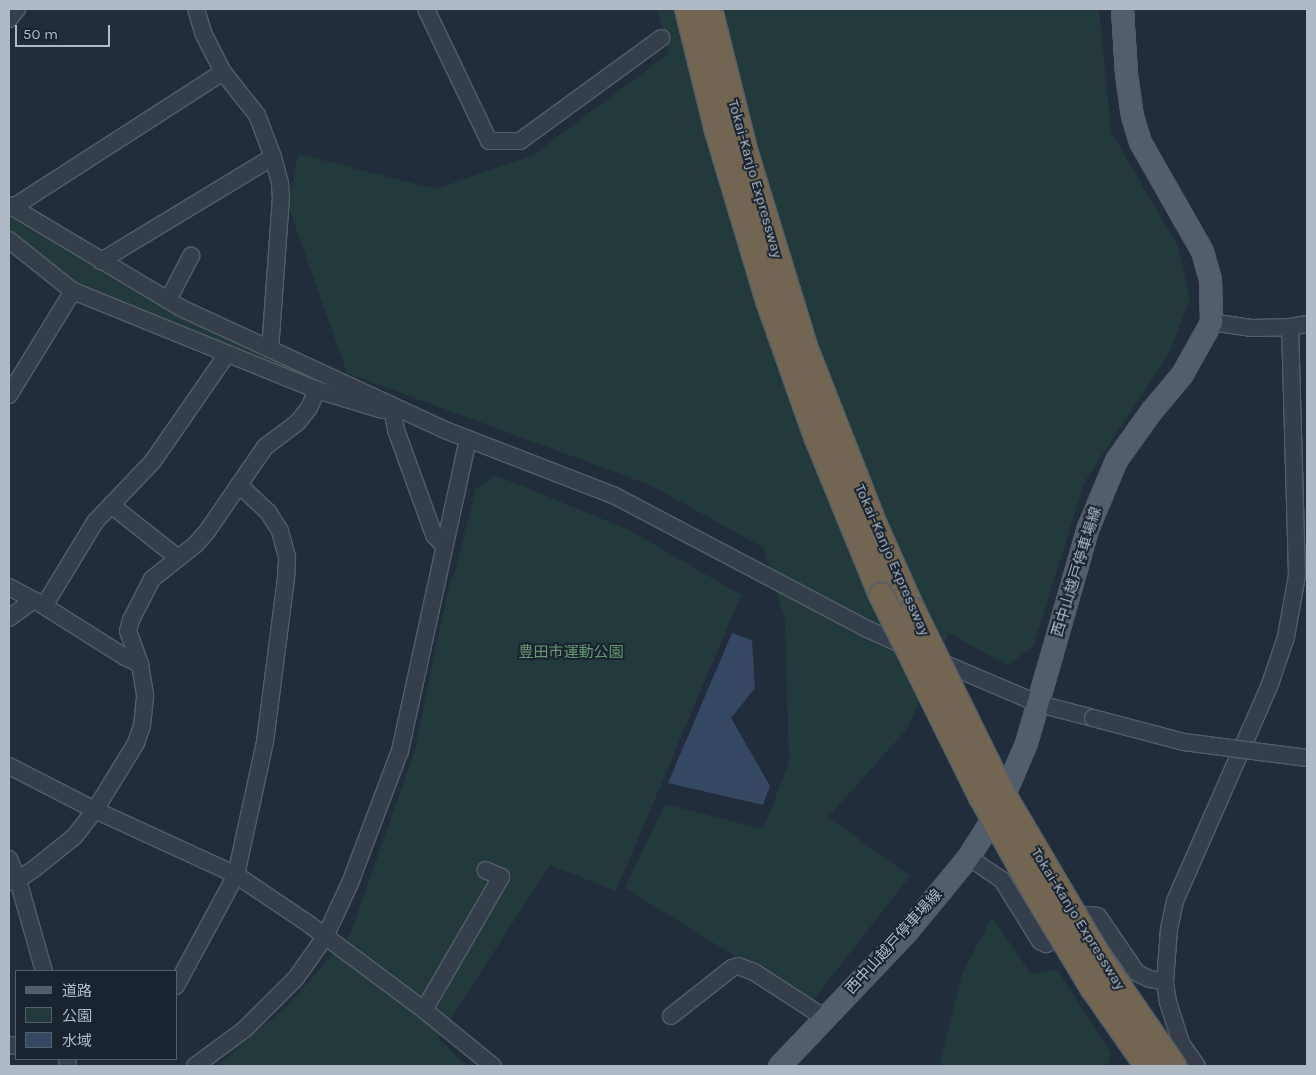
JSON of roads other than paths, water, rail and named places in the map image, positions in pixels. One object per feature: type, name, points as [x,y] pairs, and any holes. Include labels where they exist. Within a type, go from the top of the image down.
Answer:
[{"type":"highway","name":"Tokai-Kanjo Expressway","points":[[688,9],[717,131],[768,301],[817,439],[881,595],[981,797],[1038,898],[1093,989],[1147,1066]]},
{"type":"highway","name":"Tokai-Kanjo Expressway","points":[[710,9],[746,153],[806,349],[875,525],[913,610],[1001,790],[1101,960],[1174,1066]]},
{"type":"main road","points":[[1122,9],[1126,74],[1132,116],[1140,142],[1202,251],[1210,279],[1211,322]]},
{"type":"main road","name":"西中山越戸停車場線","points":[[779,1066],[907,931],[968,857],[996,813],[1014,776],[1039,704],[1088,527],[1116,460],[1182,374],[1211,322]]},
{"type":"street","points":[[9,19],[17,9]]},
{"type":"street","points":[[196,9],[204,35],[223,72],[257,115],[273,157],[281,197],[270,349]]},
{"type":"street","points":[[426,9],[489,141],[520,142],[661,38]]},
{"type":"street","points":[[223,72],[10,206],[168,300],[445,430],[615,496],[865,628],[1039,704],[1184,742],[1307,758]]},
{"type":"street","points":[[101,260],[273,157]]},
{"type":"street","points":[[9,240],[73,291],[317,390],[445,430]]},
{"type":"street","points":[[168,300],[191,256]]},
{"type":"street","points":[[9,394],[14,377],[73,291]]},
{"type":"street","points":[[1211,322],[1251,328],[1290,327],[1307,324]]},
{"type":"street","points":[[1197,1066],[1181,1043],[1172,1017],[1165,982],[1169,929],[1175,901],[1269,687],[1286,637],[1297,575],[1290,327]]},
{"type":"street","points":[[9,618],[38,603],[94,522],[154,461],[227,354]]},
{"type":"street","points":[[14,881],[61,850],[95,810],[128,759],[142,726],[145,695],[140,664],[129,635],[131,620],[152,579],[208,530],[265,447],[297,423],[309,408],[317,390]]},
{"type":"street","points":[[393,414],[396,430],[434,535],[444,545]]},
{"type":"street","points":[[195,1066],[244,1029],[296,978],[325,937],[350,883],[400,751],[468,439]]},
{"type":"street","points":[[178,982],[236,875],[265,742],[287,567],[286,547],[275,521],[239,485]]},
{"type":"street","points":[[111,505],[178,558]]},
{"type":"street","points":[[9,587],[140,664]]},
{"type":"street","points":[[9,766],[95,810],[236,875],[325,937],[424,1010],[493,1066]]},
{"type":"street","points":[[968,857],[1002,880],[1040,941],[1046,944],[1089,915],[1098,916],[1137,973],[1150,980],[1165,982]]},
{"type":"street","points":[[9,859],[14,881],[44,970]]},
{"type":"street","points":[[424,1010],[501,877],[485,870]]},
{"type":"street","points":[[671,1016],[732,968],[738,966],[754,972],[825,1018]]},
{"type":"street","points":[[1156,1066],[1181,1043]]},
{"type":"water","points":[[732,633],[752,640],[755,688],[731,718],[770,786],[763,805],[668,783]]},
{"type":"park label","name":"豊田市運動公園","points":[[571,653]]}]
